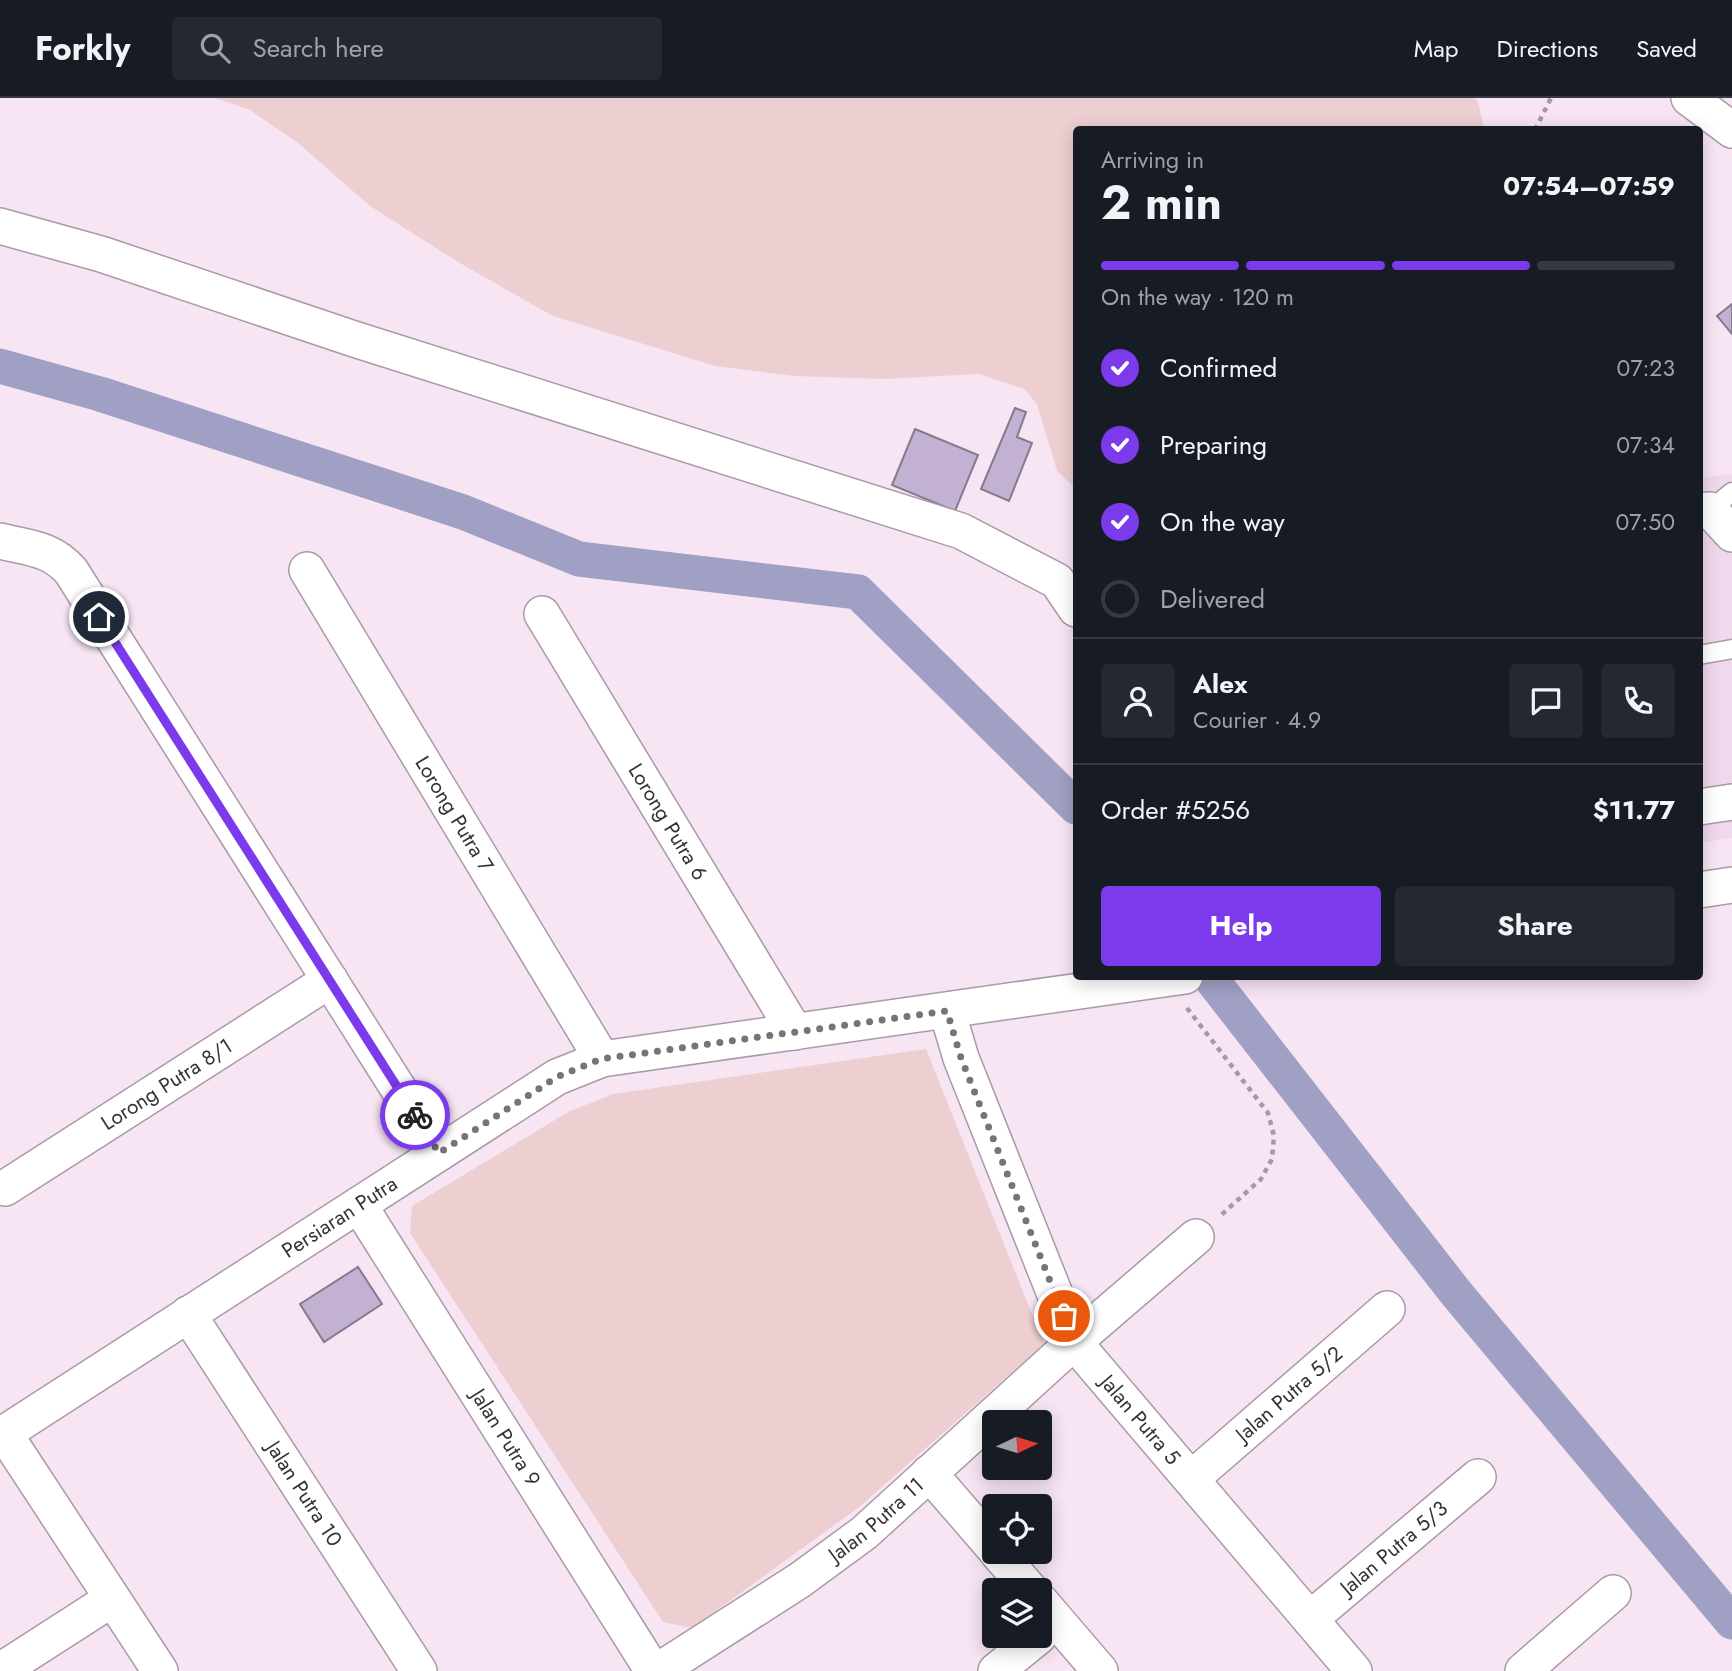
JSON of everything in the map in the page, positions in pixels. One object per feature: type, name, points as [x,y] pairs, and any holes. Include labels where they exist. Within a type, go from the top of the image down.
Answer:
[{"type":"street","points":[[1689,98],[1732,130]]},
{"type":"street","points":[[0,226],[101,254],[354,339],[961,531],[1057,581],[1073,605]]},
{"type":"street","points":[[0,541],[48,552],[61,560],[71,571],[439,1153]]},
{"type":"street","name":"Lorong Putra 7","points":[[307,570],[601,1059]]},
{"type":"street","name":"Lorong Putra 6","points":[[542,614],[795,1032]]},
{"type":"street","points":[[1703,806],[1732,802]]},
{"type":"street","points":[[1703,889],[1732,885]]},
{"type":"street","name":"Lorong Putra 8/1","points":[[5,1188],[330,980]]},
{"type":"street","name":"Persiaran Putra","points":[[2,1434],[557,1077],[601,1059],[1161,980]]},
{"type":"street","name":"Jalan Putra 5","points":[[947,1011],[961,1058],[1074,1342],[1354,1671]]},
{"type":"street","name":"Jalan Putra 9","points":[[359,1205],[655,1671]]},
{"type":"street","name":"Jalan Putra 11","points":[[655,1671],[800,1580],[864,1533],[1074,1342],[1196,1237]]},
{"type":"street","name":"Jalan Putra 5/2","points":[[1191,1479],[1387,1309]]},
{"type":"street","name":"Jalan Putra 10","points":[[188,1314],[419,1671]]},
{"type":"street","points":[[2,1434],[160,1671]]},
{"type":"street","points":[[929,1474],[982,1534]]},
{"type":"street","name":"Jalan Putra 5/3","points":[[1310,1619],[1478,1477]]},
{"type":"street","points":[[1008,1564],[1020,1578]]},
{"type":"street","points":[[1523,1671],[1613,1593]]},
{"type":"street","points":[[0,1671],[111,1599]]},
{"type":"street","points":[[1052,1631],[1100,1671]]},
{"type":"street","points":[[996,1671],[1019,1648]]},
{"type":"lane","points":[[1703,653],[1732,649]]},
{"type":"path","points":[[1537,126],[1550,98]]},
{"type":"path","points":[[1176,980],[1268,1113],[1274,1136],[1272,1159],[1261,1179],[1196,1237]]},
{"type":"shaded area","points":[[215,98],[1474,98],[1478,102],[1483,126],[1073,126],[1073,486],[1057,471],[1037,404],[1024,389],[979,374],[884,379],[795,376],[715,366],[553,316],[458,262],[370,206],[298,143],[250,110]]},
{"type":"shaded area","points":[[1732,474],[1732,838],[1703,842],[1703,478]]},
{"type":"shaded area","points":[[926,1049],[1044,1344],[858,1508],[692,1628],[663,1622],[410,1233],[412,1206],[568,1112],[613,1094]]},
{"type":"building","points":[[1732,304],[1732,334],[1717,316]]},
{"type":"building","points":[[1015,408],[1026,412],[1017,437],[1032,443],[1009,501],[981,489]]},
{"type":"building","points":[[915,429],[978,455],[955,511],[892,485]]},
{"type":"building","points":[[358,1267],[382,1304],[324,1342],[300,1304]]},
{"type":"waterway","points":[[0,366],[100,394],[463,512],[579,559],[858,592],[1073,804]]},
{"type":"waterway","points":[[1212,980],[1456,1293],[1732,1622]]},
{"type":"way so far","points":[[415,1115],[439,1153],[557,1077],[601,1059],[947,1011],[961,1058],[1064,1316]]},
{"type":"route","points":[[99,617],[415,1115]]}]
